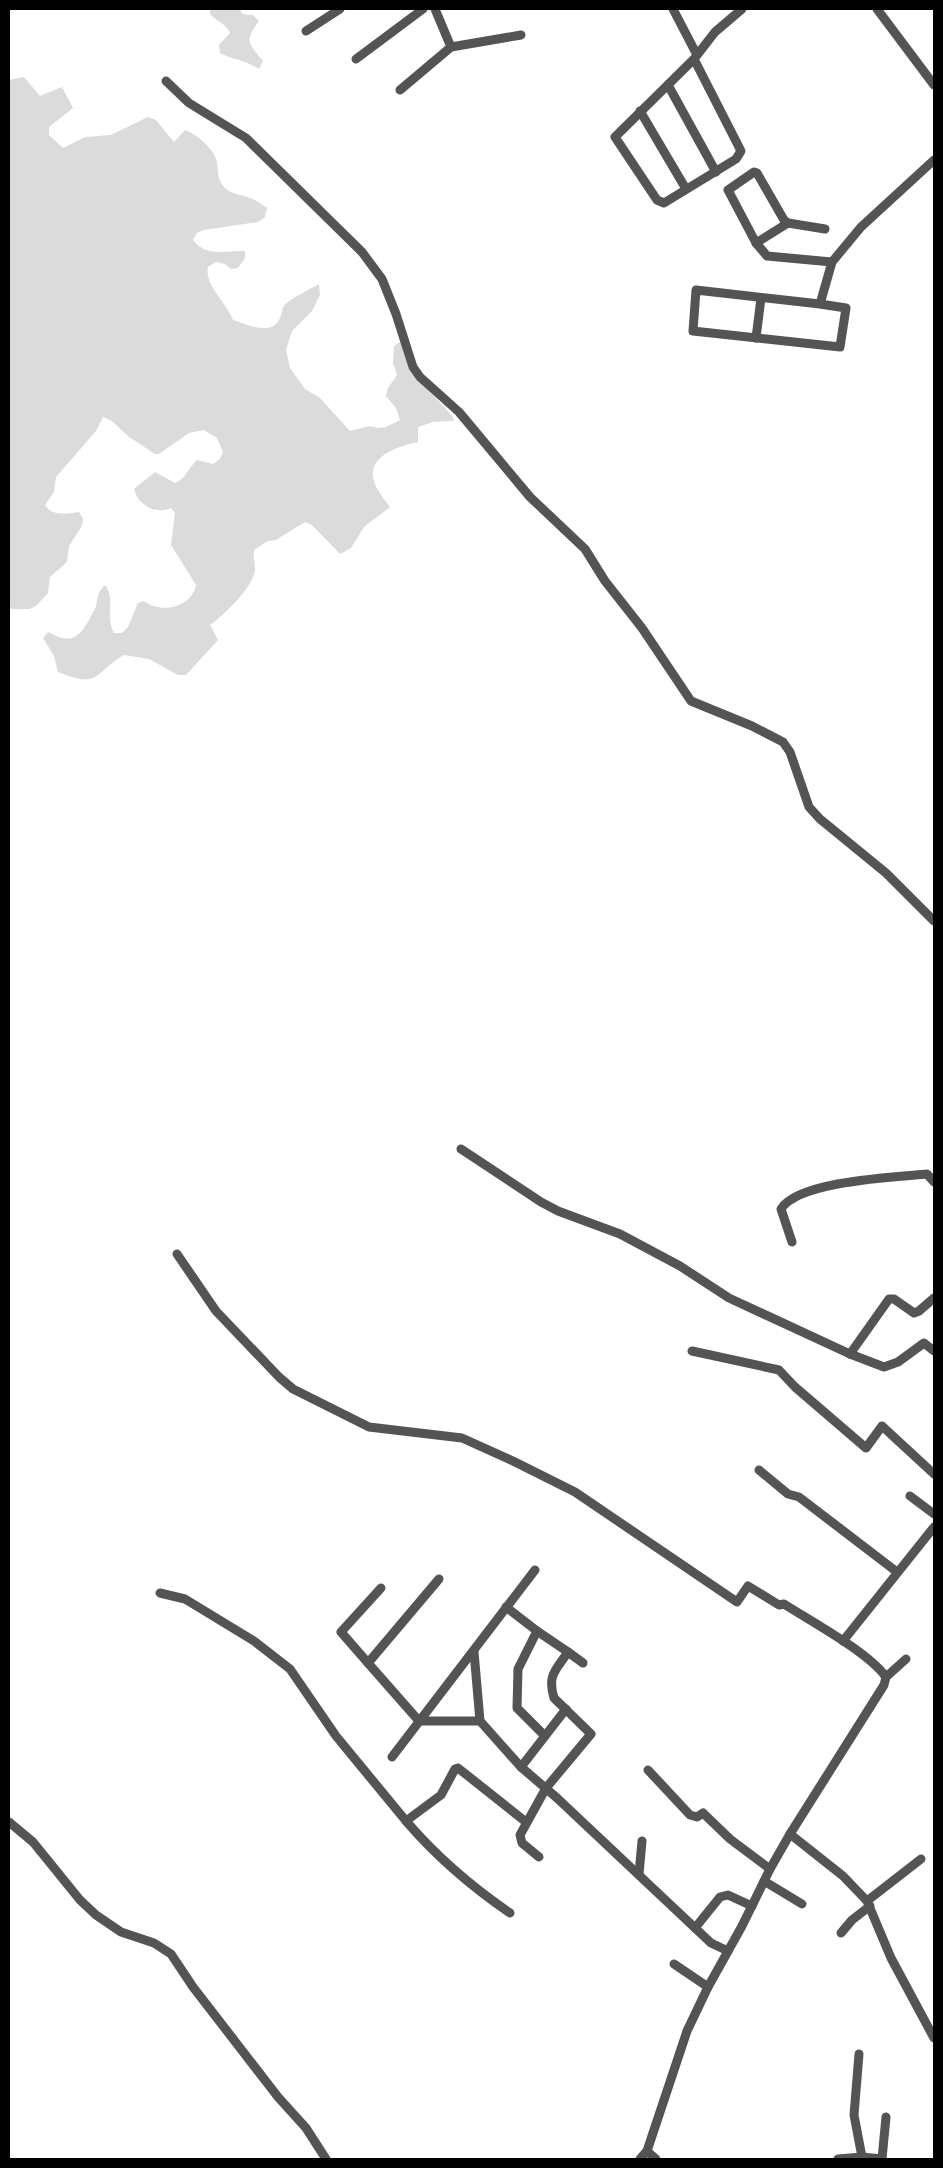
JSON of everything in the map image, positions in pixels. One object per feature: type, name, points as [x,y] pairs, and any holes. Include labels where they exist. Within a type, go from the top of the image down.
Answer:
[{"type":"street","points":[[306,31],[340,9]]},
{"type":"street","points":[[356,59],[422,9]]},
{"type":"street","points":[[435,9],[451,47]]},
{"type":"street","points":[[673,9],[696,57],[741,150],[736,159],[664,203],[657,200],[615,138],[696,57],[715,32],[742,9]]},
{"type":"street","points":[[877,9],[934,85]]},
{"type":"street","points":[[400,90],[451,47],[521,34]]},
{"type":"street","points":[[166,81],[189,103],[246,138],[362,252],[382,279],[414,367],[420,377],[459,412],[530,497],[585,549],[605,581],[642,628],[691,701],[752,726],[783,742],[790,752],[809,807],[820,819],[886,873],[934,921]]},
{"type":"street","points":[[668,85],[716,172]]},
{"type":"street","points":[[640,111],[686,189]]},
{"type":"street","points":[[820,304],[832,262],[861,227],[934,160]]},
{"type":"street","points":[[824,229],[788,223],[782,217],[757,173],[754,172],[730,188],[728,193],[756,244],[767,256],[832,262]]},
{"type":"street","points":[[756,244],[788,223]]},
{"type":"street","points":[[696,290],[820,304],[846,308],[840,348],[693,331],[696,290]]},
{"type":"street","points":[[756,338],[762,298]]},
{"type":"street","points":[[461,1149],[540,1202],[620,1234],[673,1262],[729,1298],[850,1354],[884,1367],[898,1362],[924,1343],[934,1351]]},
{"type":"street","points":[[792,1242],[781,1209],[798,1195],[827,1186],[927,1174],[934,1182]]},
{"type":"street","points":[[177,1254],[216,1311],[279,1377],[300,1393],[369,1427],[462,1438],[513,1461],[575,1492],[737,1602],[748,1586],[779,1605],[784,1604],[843,1641],[886,1677]]},
{"type":"street","points":[[850,1354],[889,1299],[894,1299],[914,1313],[934,1298]]},
{"type":"street","points":[[692,1351],[779,1370],[822,1412],[866,1448],[882,1426],[934,1474]]},
{"type":"street","points":[[759,1470],[788,1494],[799,1496],[897,1572]]},
{"type":"street","points":[[910,1496],[934,1514]]},
{"type":"street","points":[[843,1641],[934,1527]]},
{"type":"street","points":[[392,1757],[535,1570]]},
{"type":"street","points":[[368,1663],[439,1579]]},
{"type":"street","points":[[381,1588],[341,1632],[420,1721],[480,1721]]},
{"type":"street","points":[[160,1593],[185,1598],[254,1641],[290,1669],[336,1736],[423,1841],[510,1913]]},
{"type":"street","points":[[506,1607],[583,1664]]},
{"type":"street","points":[[537,1631],[518,1669],[517,1708],[545,1736]]},
{"type":"street","points":[[474,1652],[480,1721],[521,1768],[546,1788],[711,1943],[728,1951]]},
{"type":"street","points":[[539,1856],[522,1843],[520,1835],[546,1788],[590,1736],[590,1733],[554,1698],[551,1681],[554,1671],[568,1652]]},
{"type":"street","points":[[640,2159],[647,2151],[687,2032],[708,1986],[770,1869],[790,1834],[884,1686],[886,1677],[906,1658]]},
{"type":"street","points":[[521,1768],[566,1709]]},
{"type":"street","points":[[406,1821],[442,1795],[455,1768],[458,1768],[526,1822]]},
{"type":"street","points":[[648,1770],[690,1815],[697,1817],[703,1813],[730,1839],[770,1869]]},
{"type":"street","points":[[9,1822],[33,1842],[80,1900],[96,1915],[121,1932],[154,1943],[170,1954],[193,1987],[278,2097],[306,2128],[326,2159]]},
{"type":"street","points":[[790,1834],[843,1876],[868,1904],[891,1958],[934,2038]]},
{"type":"street","points":[[639,1874],[642,1841]]},
{"type":"street","points":[[841,1933],[868,1904],[921,1859]]},
{"type":"street","points":[[764,1881],[802,1904]]},
{"type":"street","points":[[695,1928],[720,1898],[725,1896],[728,1895],[752,1906]]},
{"type":"street","points":[[674,1964],[708,1986]]},
{"type":"street","points":[[859,2054],[854,2115],[859,2155]]},
{"type":"street","points":[[838,2159],[859,2155],[882,2159],[886,2118]]},
{"type":"street","points":[[647,2151],[656,2159]]},
{"type":"shaded area","points":[[210,9],[239,9],[243,14],[253,15],[259,21],[251,33],[250,42],[263,61],[259,69],[220,53],[219,45],[230,33],[226,27],[210,14]]},
{"type":"shaded area","points":[[24,77],[40,96],[62,87],[73,108],[49,127],[49,135],[63,148],[85,137],[111,135],[148,117],[156,120],[174,142],[185,130],[198,138],[208,146],[214,155],[222,185],[227,190],[254,200],[267,208],[265,217],[258,222],[204,230],[197,233],[193,240],[198,246],[210,251],[245,251],[245,258],[238,268],[231,269],[225,264],[216,262],[208,267],[208,274],[209,280],[233,320],[246,325],[260,328],[273,326],[278,322],[286,304],[319,284],[320,295],[312,311],[292,331],[286,350],[290,368],[305,389],[320,398],[350,431],[370,426],[386,427],[400,420],[396,408],[386,396],[388,388],[397,375],[393,363],[394,346],[401,341],[413,373],[453,417],[454,421],[433,422],[418,427],[418,442],[401,446],[378,460],[374,467],[373,475],[375,484],[390,507],[364,527],[351,548],[340,554],[312,525],[305,522],[276,540],[268,541],[254,550],[255,569],[249,584],[230,608],[210,625],[218,640],[186,675],[178,675],[149,659],[124,655],[95,677],[82,679],[72,677],[58,672],[54,656],[43,638],[48,632],[67,639],[76,636],[89,620],[100,592],[105,585],[110,596],[110,621],[114,633],[122,633],[128,627],[138,603],[144,601],[151,605],[167,608],[182,604],[193,593],[196,585],[171,545],[175,513],[171,508],[159,510],[148,507],[139,500],[134,489],[155,472],[175,483],[182,479],[197,460],[213,464],[220,459],[223,452],[217,438],[204,430],[189,433],[159,454],[155,454],[129,437],[112,421],[103,417],[96,431],[56,477],[54,492],[45,505],[55,513],[79,512],[83,519],[82,526],[69,546],[67,562],[50,577],[48,593],[37,605],[30,609],[11,609],[9,604],[9,80]]}]
